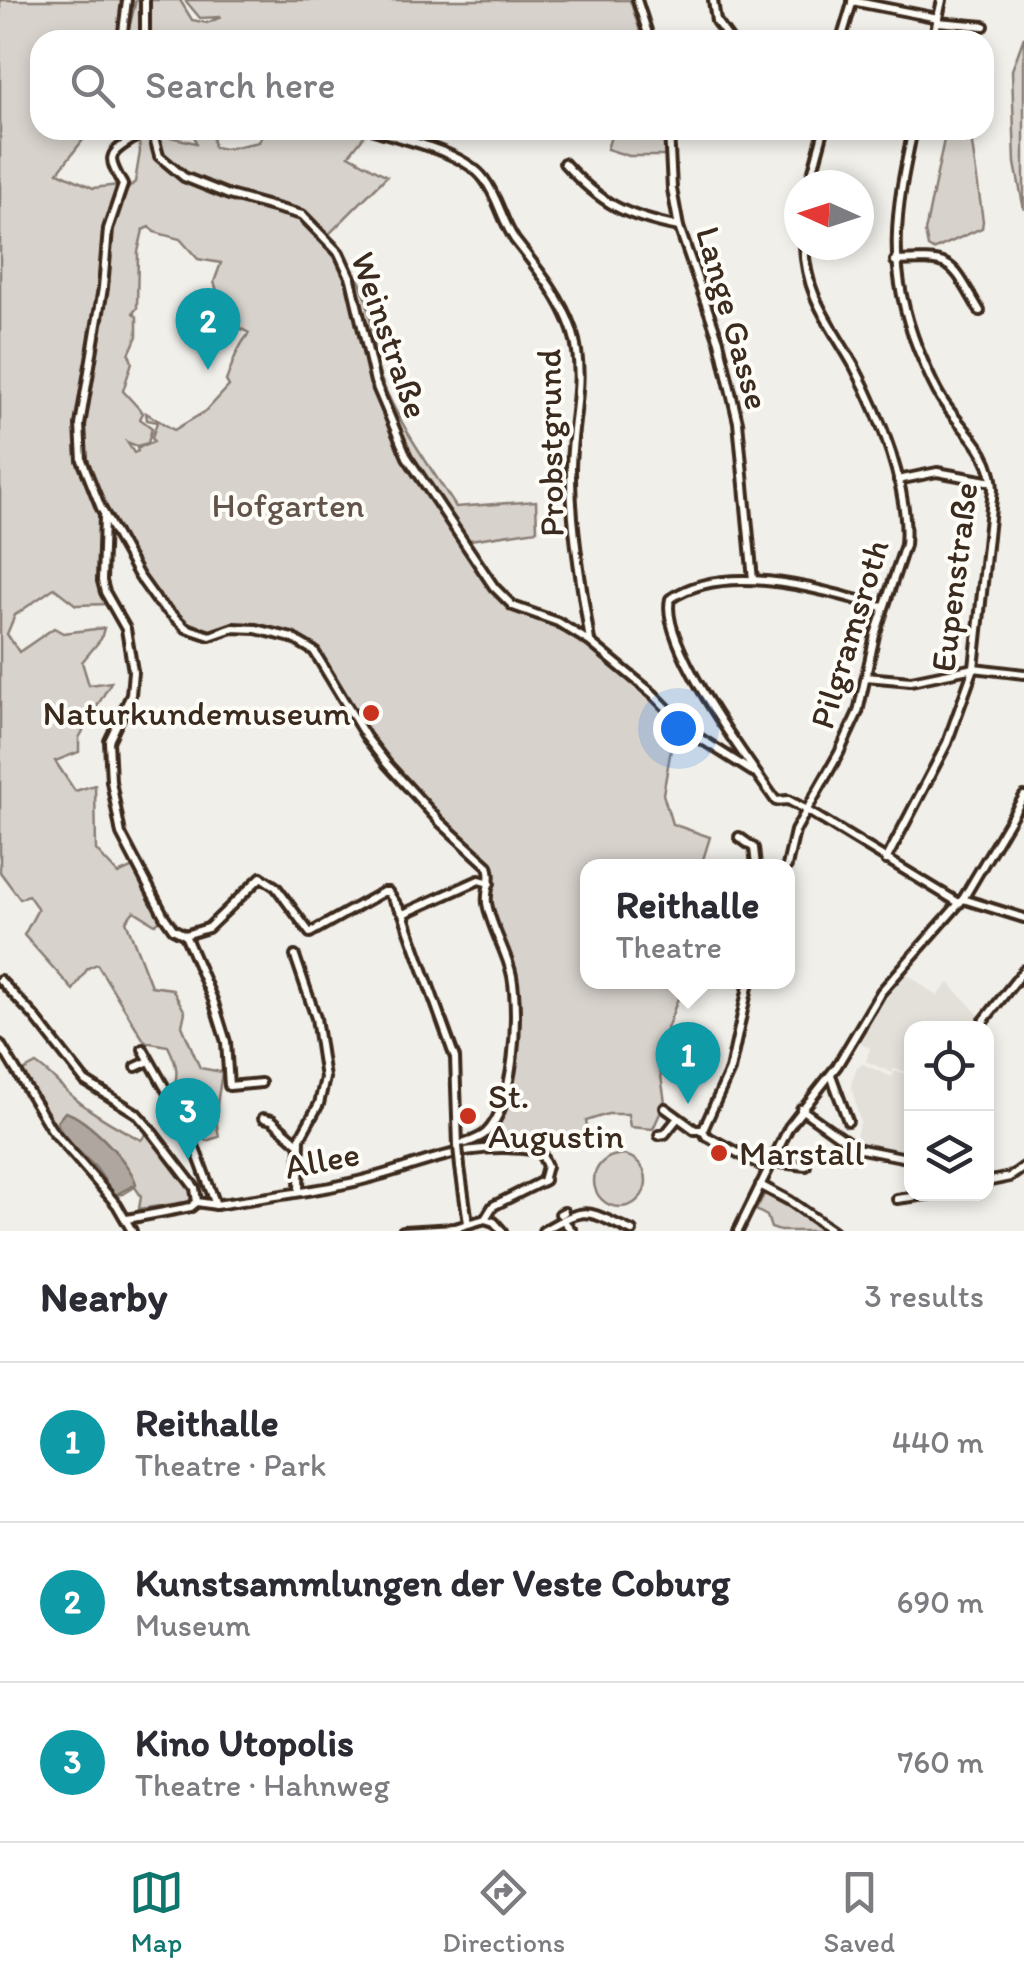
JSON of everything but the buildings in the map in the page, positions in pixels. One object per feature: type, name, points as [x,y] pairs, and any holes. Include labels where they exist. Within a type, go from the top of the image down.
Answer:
[{"type":"street","points":[[123,30],[127,0]]},
{"type":"street","points":[[145,0],[145,30]]},
{"type":"street","points":[[637,0],[647,30]]},
{"type":"street","points":[[713,0],[716,21],[723,30]]},
{"type":"street","points":[[935,30],[942,0]]},
{"type":"street","points":[[845,30],[852,1],[984,26]]},
{"type":"street","points":[[132,140],[112,155],[113,169],[123,184],[108,228],[103,288],[80,425],[82,460],[103,511],[156,601],[186,628],[210,636],[238,628],[256,629],[292,638],[314,652],[370,743],[426,808],[488,866],[486,902],[513,985],[510,1073],[501,1106],[487,1131],[458,1146]]},
{"type":"street","name":"Weinstraße","points":[[155,140],[159,156],[190,180],[229,195],[290,210],[326,236],[346,265],[376,382],[419,478],[440,502],[482,572],[504,598],[522,610],[558,622],[590,642]]},
{"type":"street","name":"Probstgrund","points":[[404,140],[475,168],[490,188],[513,237],[533,261],[572,328],[580,378],[571,444],[572,504],[590,642]]},
{"type":"street","name":"Lange Gasse","points":[[670,140],[672,189],[679,227],[719,341],[738,422],[752,580]]},
{"type":"street","points":[[812,170],[821,140]]},
{"type":"street","name":"Eupenstraße","points":[[886,860],[947,743],[974,668],[992,485],[992,468],[986,455],[956,420],[929,375],[905,313],[895,261],[898,201],[911,140]]},
{"type":"street","points":[[564,164],[608,205],[643,219],[679,227]]},
{"type":"street","points":[[895,261],[935,259],[950,264],[980,312]]},
{"type":"street","name":"Pilgramsroth","points":[[788,859],[792,838],[849,735],[883,607],[905,545],[906,512],[866,391],[814,299],[806,260]]},
{"type":"street","points":[[898,480],[937,472],[992,485]]},
{"type":"street","points":[[103,511],[104,589],[126,629],[132,671],[131,695],[110,735],[108,750],[118,821],[164,916],[172,928],[184,935],[224,1034],[228,1086],[260,1082]]},
{"type":"street","points":[[106,543],[121,540]]},
{"type":"street","points":[[883,607],[802,586],[752,580],[697,585],[670,598],[668,609],[676,640],[753,772],[776,800],[788,800],[961,901],[1024,918]]},
{"type":"street","points":[[590,642],[653,694],[690,732],[753,772]]},
{"type":"street","points":[[866,677],[911,681],[974,668],[1024,674]]},
{"type":"street","points":[[738,1231],[801,1110],[831,1075],[881,992],[961,901],[1024,796]]},
{"type":"street","points":[[739,837],[754,848],[755,859]]},
{"type":"street","points":[[184,935],[208,928],[261,877],[276,887],[308,933],[320,930],[383,892],[391,894],[403,914],[455,1058],[455,1117],[468,1223]]},
{"type":"street","points":[[403,914],[479,880],[490,883]]},
{"type":"street","points":[[295,956],[316,1018],[324,1078],[322,1095],[300,1144],[299,1191]]},
{"type":"street","points":[[984,1021],[1024,970]]},
{"type":"street","points":[[0,980],[34,1016],[84,1081],[136,1113],[192,1182],[198,1202]]},
{"type":"street","points":[[703,1130],[730,1070],[747,989]]},
{"type":"street","points":[[0,1044],[4,1059],[50,1129],[127,1219],[132,1231]]},
{"type":"street","points":[[143,1049],[187,1127],[216,1205]]},
{"type":"street","points":[[136,1067],[150,1060]]},
{"type":"street","points":[[831,1075],[848,1121]]},
{"type":"street","points":[[665,1108],[694,1130],[703,1130]]},
{"type":"street","points":[[801,1110],[856,1148],[904,1157]]},
{"type":"street","points":[[263,1118],[272,1120],[300,1144]]},
{"type":"street","points":[[659,1135],[670,1134],[678,1119]]},
{"type":"street","points":[[703,1130],[706,1136],[770,1166],[806,1166]]},
{"type":"street","name":"Allee","points":[[127,1219],[191,1207],[198,1202],[216,1205],[345,1184],[475,1148],[498,1146],[540,1152],[548,1166],[544,1180],[494,1206],[485,1220]]},
{"type":"street","points":[[994,1180],[1010,1177],[1024,1167]]},
{"type":"street","points":[[760,1185],[832,1231]]},
{"type":"street","points":[[896,1199],[904,1198]]},
{"type":"street","points":[[543,1231],[562,1215],[592,1212],[632,1231]]},
{"type":"street","points":[[562,1215],[572,1231]]},
{"type":"street","points":[[403,1231],[437,1230],[485,1220],[494,1222],[502,1231]]},
{"type":"shaded area","points":[[906,973],[937,996],[949,983],[981,1017],[978,1021],[904,1021],[904,1071],[894,1069],[892,1073],[866,1061],[870,1048],[861,1044],[865,1032],[861,1030]]},
{"type":"shaded area","points":[[863,1064],[892,1077],[895,1071],[904,1073],[904,1153],[854,1143],[860,1122],[851,1084],[857,1067]]},
{"type":"shaded area","points":[[65,1112],[84,1122],[106,1142],[136,1184],[115,1195],[96,1168],[63,1136],[57,1122]]},
{"type":"green space","points":[[0,0],[127,0],[123,30],[30,30],[30,140],[83,140],[58,172],[93,188],[119,185],[106,230],[78,429],[79,463],[103,517],[100,587],[108,604],[76,605],[54,588],[15,615],[7,634],[19,652],[54,628],[63,633],[104,628],[101,639],[82,662],[89,685],[111,682],[79,738],[79,752],[55,761],[75,791],[95,785],[96,850],[118,874],[133,867],[162,919],[155,924],[134,911],[126,921],[151,986],[172,989],[185,1012],[182,1026],[200,1068],[222,1072],[217,1112],[219,1137],[206,1141],[194,1132],[171,1094],[176,1070],[168,1046],[145,1042],[97,964],[88,968],[73,990],[24,935],[38,909],[28,895],[20,899],[0,872]]},
{"type":"green space","points":[[136,0],[180,0],[192,20],[207,23],[221,17],[200,18],[185,0],[630,0],[640,30],[128,30]]},
{"type":"green space","points":[[1024,37],[1024,210],[1015,163],[1012,70]]},
{"type":"green space","name":"Hofgarten","points":[[139,140],[196,143],[195,140],[213,140],[214,147],[225,149],[260,140],[361,140],[349,155],[387,176],[328,235],[361,283],[378,369],[388,396],[456,507],[536,501],[537,530],[463,541],[503,600],[579,638],[676,721],[663,794],[672,824],[710,837],[703,859],[580,859],[580,989],[681,989],[660,1048],[665,1102],[653,1129],[630,1127],[628,1114],[608,1114],[586,1121],[588,1133],[546,1146],[486,1141],[483,1137],[509,1091],[516,1007],[510,960],[489,904],[493,879],[488,861],[442,821],[375,746],[311,645],[290,635],[244,625],[213,634],[186,625],[159,601],[142,578],[90,476],[83,452],[86,401],[103,308],[110,231],[121,196],[135,182]],"holes":[[[150,227],[154,232],[180,239],[198,259],[221,263],[214,282],[228,322],[249,333],[226,381],[229,386],[206,411],[174,430],[146,413],[147,420],[157,422],[154,442],[134,453],[127,442],[137,446],[148,443],[152,428],[140,419],[143,413],[123,391],[132,362],[129,354],[137,336],[137,317],[133,313],[137,308],[138,252],[143,230]]]},
{"type":"green space","points":[[610,140],[668,140],[669,156],[629,156],[607,149]]},
{"type":"green space","points":[[944,140],[971,140],[982,228],[933,250],[928,247],[925,232]]},
{"type":"green space","points":[[36,1064],[79,1102],[114,1125],[141,1140],[149,1131],[195,1194],[193,1201],[139,1209],[141,1196],[135,1187],[115,1195],[96,1168],[53,1125],[23,1071]]},
{"type":"green space","points":[[620,1155],[638,1163],[646,1181],[638,1199],[620,1207],[602,1199],[594,1181],[602,1163]]},
{"type":"green space","points":[[769,1193],[827,1231],[771,1228],[767,1216],[756,1210]]},
{"type":"place","name":"Kunstsammlungen der Veste Coburg","points":[[208,370]]},
{"type":"place","name":"Naturkundemuseum","points":[[371,713]]},
{"type":"place","name":"Reithalle","points":[[688,1104]]},
{"type":"place","name":"St. Augustin","points":[[468,1116]]},
{"type":"place","name":"Marstall","points":[[719,1153]]},
{"type":"place","name":"Kino Utopolis","points":[[188,1160]]}]
